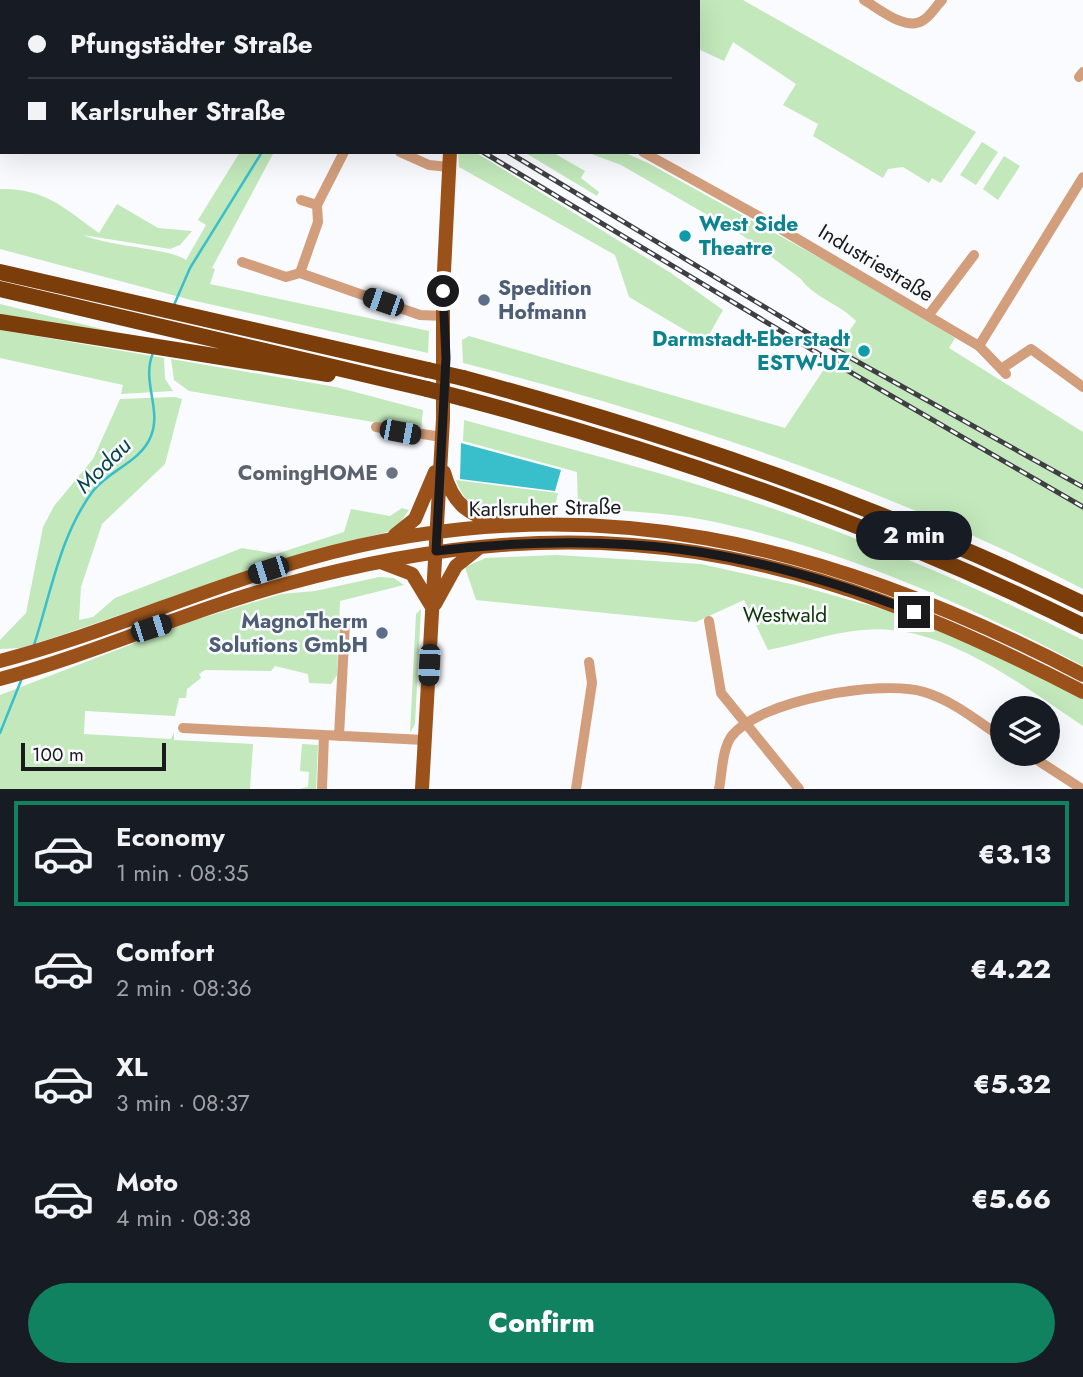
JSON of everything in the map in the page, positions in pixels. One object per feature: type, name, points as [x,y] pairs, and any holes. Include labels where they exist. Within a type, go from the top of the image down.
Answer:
[{"type":"highway","points":[[0,272],[463,378],[658,433],[790,478],[976,554],[1083,604]]},
{"type":"highway","points":[[0,289],[462,398],[652,451],[776,494],[952,564],[1083,626]]},
{"type":"highway","points":[[0,322],[427,390]]},
{"type":"main road","points":[[422,789],[446,358],[444,316],[449,160]]},
{"type":"main road","points":[[441,457],[448,486],[462,509],[506,526]]},
{"type":"main road","points":[[390,539],[411,523],[419,512],[441,457]]},
{"type":"main road","name":"Karlsruher Straße","points":[[0,661],[46,648],[268,570],[390,539],[506,526],[630,527],[711,537],[781,552],[876,582],[935,605],[1083,675]]},
{"type":"main road","name":"Karlsruher Straße","points":[[0,679],[284,584],[378,561],[436,551],[557,541],[630,542],[713,553],[774,566],[873,597],[934,621],[1083,692]]},
{"type":"main road","points":[[432,609],[456,566],[480,547]]},
{"type":"main road","points":[[378,561],[398,566],[412,574],[432,609]]},
{"type":"street","points":[[864,0],[905,23],[914,24],[923,21],[942,0]]},
{"type":"street","points":[[300,273],[318,222],[317,205],[343,154]]},
{"type":"street","points":[[404,154],[429,166],[449,160]]},
{"type":"street","name":"Industriestraße","points":[[647,154],[768,221],[979,346],[1004,372],[1031,349],[1083,387]]},
{"type":"street","points":[[979,346],[1083,177]]},
{"type":"street","points":[[301,200],[317,205]]},
{"type":"street","points":[[928,316],[974,255]]},
{"type":"street","points":[[242,262],[286,277],[300,273],[420,315],[444,316]]},
{"type":"street","points":[[376,427],[442,437]]},
{"type":"street","points":[[709,621],[719,687],[799,789]]},
{"type":"street","points":[[339,736],[345,623]]},
{"type":"street","points":[[576,789],[592,683],[589,662]]},
{"type":"street","points":[[719,789],[728,742],[747,725],[776,710],[841,690],[901,687],[921,691],[954,705],[990,729]]},
{"type":"street","points":[[183,728],[424,740]]},
{"type":"street","points":[[322,789],[324,735]]},
{"type":"street","points":[[1047,766],[1082,789]]},
{"type":"green space","points":[[700,0],[743,0],[976,132],[941,183],[932,178],[929,183],[903,167],[888,169],[883,178],[813,136],[818,124],[783,105],[796,84],[733,42],[724,61],[700,50]]},
{"type":"green space","points":[[982,142],[998,152],[976,185],[960,175]]},
{"type":"green space","points":[[239,154],[273,154],[212,268],[215,269],[210,284],[429,331],[428,353],[191,300],[0,249],[0,189],[42,196],[99,233],[117,204],[158,228],[192,231],[180,245],[170,249],[83,235],[167,253],[186,260],[206,225],[198,220]]},
{"type":"green space","points":[[458,154],[478,154],[671,273],[723,310],[705,342],[629,297],[615,255],[459,167]]},
{"type":"green space","points":[[527,154],[555,154],[585,171],[581,178],[599,192],[597,196]]},
{"type":"green space","points":[[591,154],[628,154],[648,163],[856,278],[955,338],[949,348],[1083,432],[1083,589],[934,518],[780,458],[623,407],[463,363],[462,340],[469,336],[785,428],[856,321],[812,291],[801,279],[742,235],[621,165]]},
{"type":"green space","points":[[1004,156],[1020,166],[998,200],[983,189]]},
{"type":"green space","points":[[0,304],[147,340],[0,319]]},
{"type":"green space","points":[[0,330],[164,358],[165,379],[173,391],[121,394],[123,385],[0,358]]},
{"type":"green space","points":[[171,359],[336,387],[423,410],[421,430],[189,391],[174,380]]},
{"type":"green space","points":[[120,399],[182,399],[165,464],[102,524],[81,587],[79,620],[93,617],[115,598],[242,548],[276,554],[344,532],[351,509],[390,516],[402,508],[409,510],[395,530],[278,560],[53,638],[20,648],[0,649],[0,640],[26,613],[43,527],[54,506],[93,459]]},
{"type":"green space","name":"Westwald","points":[[464,420],[684,480],[809,521],[902,557],[1083,640],[1083,666],[947,599],[851,561],[802,545],[689,517],[578,508],[577,472],[463,441]]},
{"type":"green space","points":[[456,480],[558,493],[554,510],[496,513],[472,504]]},
{"type":"green space","name":"Westwald","points":[[557,555],[701,564],[800,586],[928,622],[1032,670],[1083,699],[1083,726],[1060,711],[1060,696],[1038,696],[979,659],[921,635],[892,630],[862,630],[768,650],[744,600],[696,622],[476,600],[465,567],[486,558]]},
{"type":"green space","points":[[379,577],[394,578],[404,585],[340,601],[337,675],[331,684],[309,683],[308,674],[275,666],[271,671],[205,670],[199,674],[201,678],[187,689],[186,698],[179,698],[175,716],[85,711],[84,734],[171,739],[174,732],[174,740],[253,744],[250,789],[0,789],[0,695],[192,621],[281,594],[315,591]]},
{"type":"green space","points":[[421,609],[415,724],[410,733],[416,614]]},
{"type":"green space","points":[[302,744],[318,745],[316,789],[299,789],[308,787],[309,772],[300,771]]},
{"type":"water","points":[[461,443],[561,470],[555,491],[460,479]]},
{"type":"waterway","name":"Modau","points":[[174,305],[190,268],[261,154]]},
{"type":"waterway","name":"Modau","points":[[34,645],[64,545],[82,508],[93,491],[140,453],[151,436],[154,416],[149,374],[153,353]]},
{"type":"waterway","name":"Modau","points":[[0,733],[22,678]]},
{"type":"railway","points":[[486,154],[826,358],[1083,507]]},
{"type":"railway","points":[[511,154],[831,347],[1083,487]]},
{"type":"place","name":"West Side Theatre","points":[[685,236]]},
{"type":"place","name":"Spedition Hofmann","points":[[484,300]]},
{"type":"place","name":"Darmstadt-Eberstadt ESTW-UZ","points":[[864,351]]},
{"type":"place","name":"ComingHOME","points":[[392,473]]},
{"type":"place","name":"MagnoTherm Solutions GmbH","points":[[382,633]]},
{"type":"route","points":[[443,291],[446,358],[436,551],[557,541],[651,544],[713,553],[789,570],[914,612]]}]
